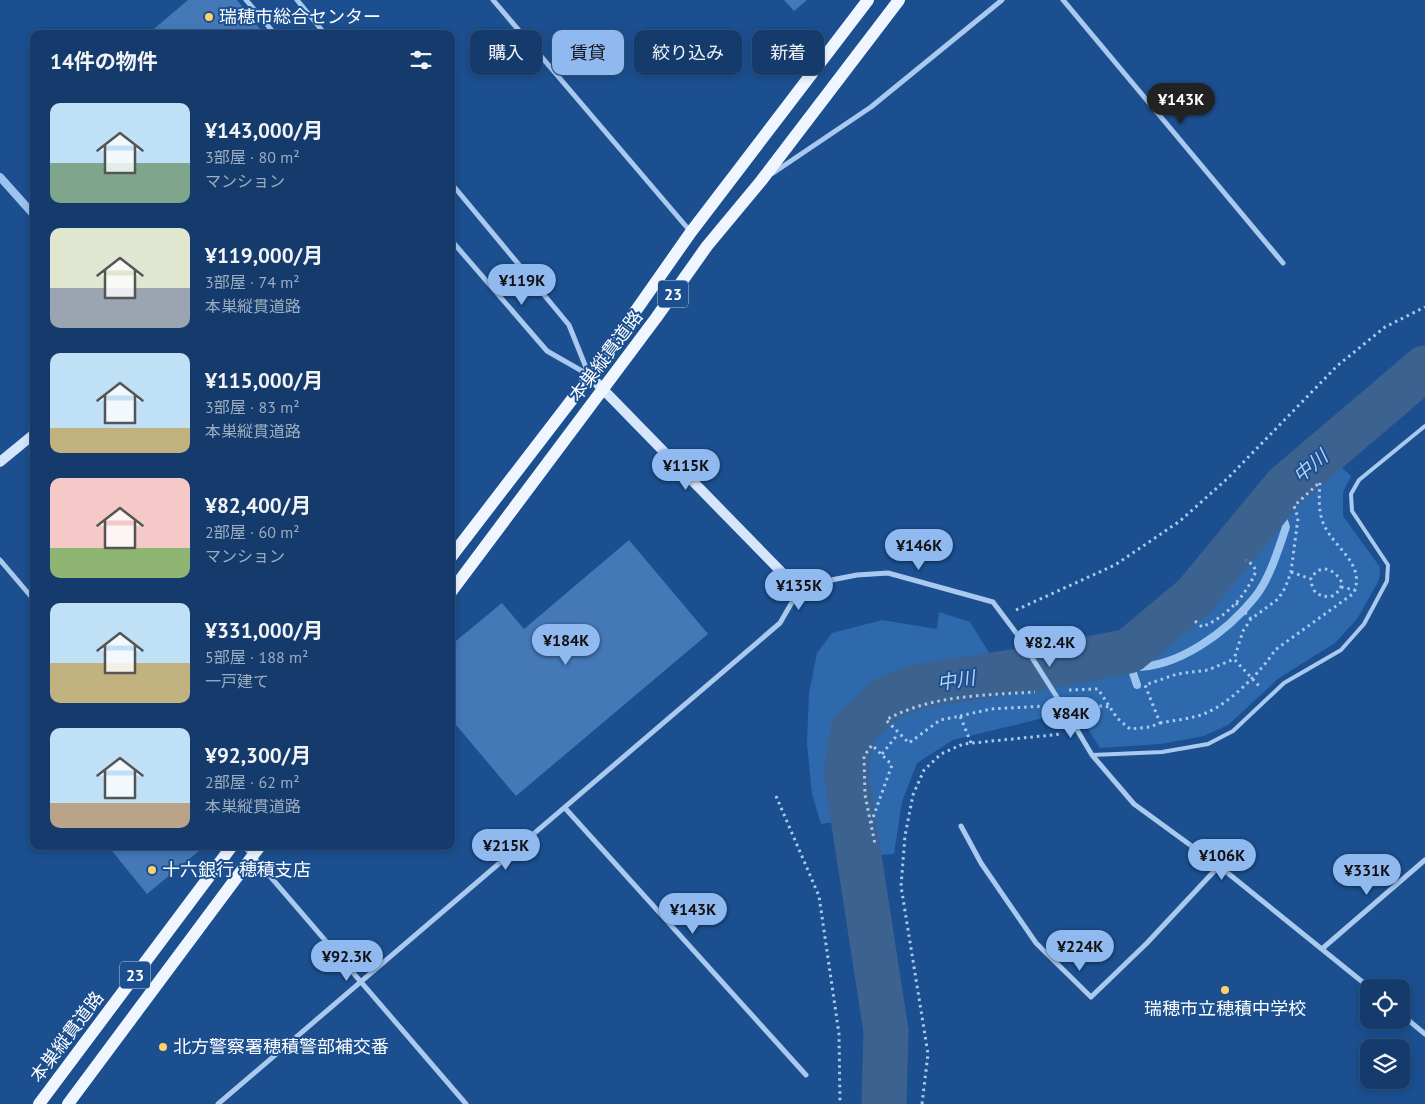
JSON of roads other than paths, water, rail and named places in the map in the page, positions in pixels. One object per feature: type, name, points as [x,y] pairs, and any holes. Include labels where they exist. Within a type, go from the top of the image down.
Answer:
[{"type":"main road","name":"本巣縦貫道路","points":[[455,552],[590,376],[691,232],[868,0]]},
{"type":"main road","name":"本巣縦貫道路","points":[[455,587],[604,388],[707,246],[761,181],[899,0]]},
{"type":"main road","name":"本巣縦貫道路","points":[[39,1104],[229,850]]},
{"type":"main road","name":"23","points":[[68,1104],[256,851]]},
{"type":"street","points":[[246,0],[272,30]]},
{"type":"street","points":[[297,0],[322,30]]},
{"type":"street","points":[[493,0],[691,232]]},
{"type":"street","points":[[761,181],[871,107],[1002,0]]},
{"type":"street","points":[[1063,0],[1283,263]]},
{"type":"street","points":[[455,188],[569,325],[590,376]]},
{"type":"street","points":[[455,245],[547,351],[590,376],[604,388],[799,590]]},
{"type":"street","points":[[0,462],[30,437]]},
{"type":"street","points":[[0,560],[30,595]]},
{"type":"street","points":[[218,1104],[780,623],[799,590],[821,582],[857,575],[888,573],[993,602],[1017,634],[1092,755],[1134,804],[1219,866],[1360,979]]},
{"type":"street","points":[[565,808],[806,1075]]},
{"type":"street","points":[[961,826],[981,864],[1036,943],[1091,997],[1147,943],[1219,866]]},
{"type":"street","points":[[256,851],[361,982],[466,1104]]},
{"type":"street","points":[[1323,948],[1425,860]]},
{"type":"street","points":[[1410,1022],[1425,1034]]},
{"type":"lane","points":[[1092,755],[1162,752],[1208,744],[1234,731],[1284,683],[1341,650],[1364,624],[1377,604],[1387,581],[1388,564],[1352,512],[1351,494],[1359,480],[1425,426]]},
{"type":"waterway","points":[[0,177],[30,211]]},
{"type":"waterway","name":"中川","points":[[884,1104],[886,1031],[846,772],[853,730],[886,699],[915,687],[1063,664],[1129,651],[1195,596],[1285,487],[1425,368]]},
{"type":"waterway","points":[[1137,685],[1131,667],[1166,662],[1200,646],[1230,623],[1255,597],[1269,573],[1286,527],[1276,498]]},
{"type":"place","name":"瑞穂市総合センター","points":[[209,17]]},
{"type":"place","name":"十六銀行 穂積支店","points":[[152,870]]},
{"type":"place","name":"瑞穂市立穂積中学校","points":[[1225,990]]},
{"type":"place","name":"北方警察署穂積警部補交番","points":[[163,1047]]}]
